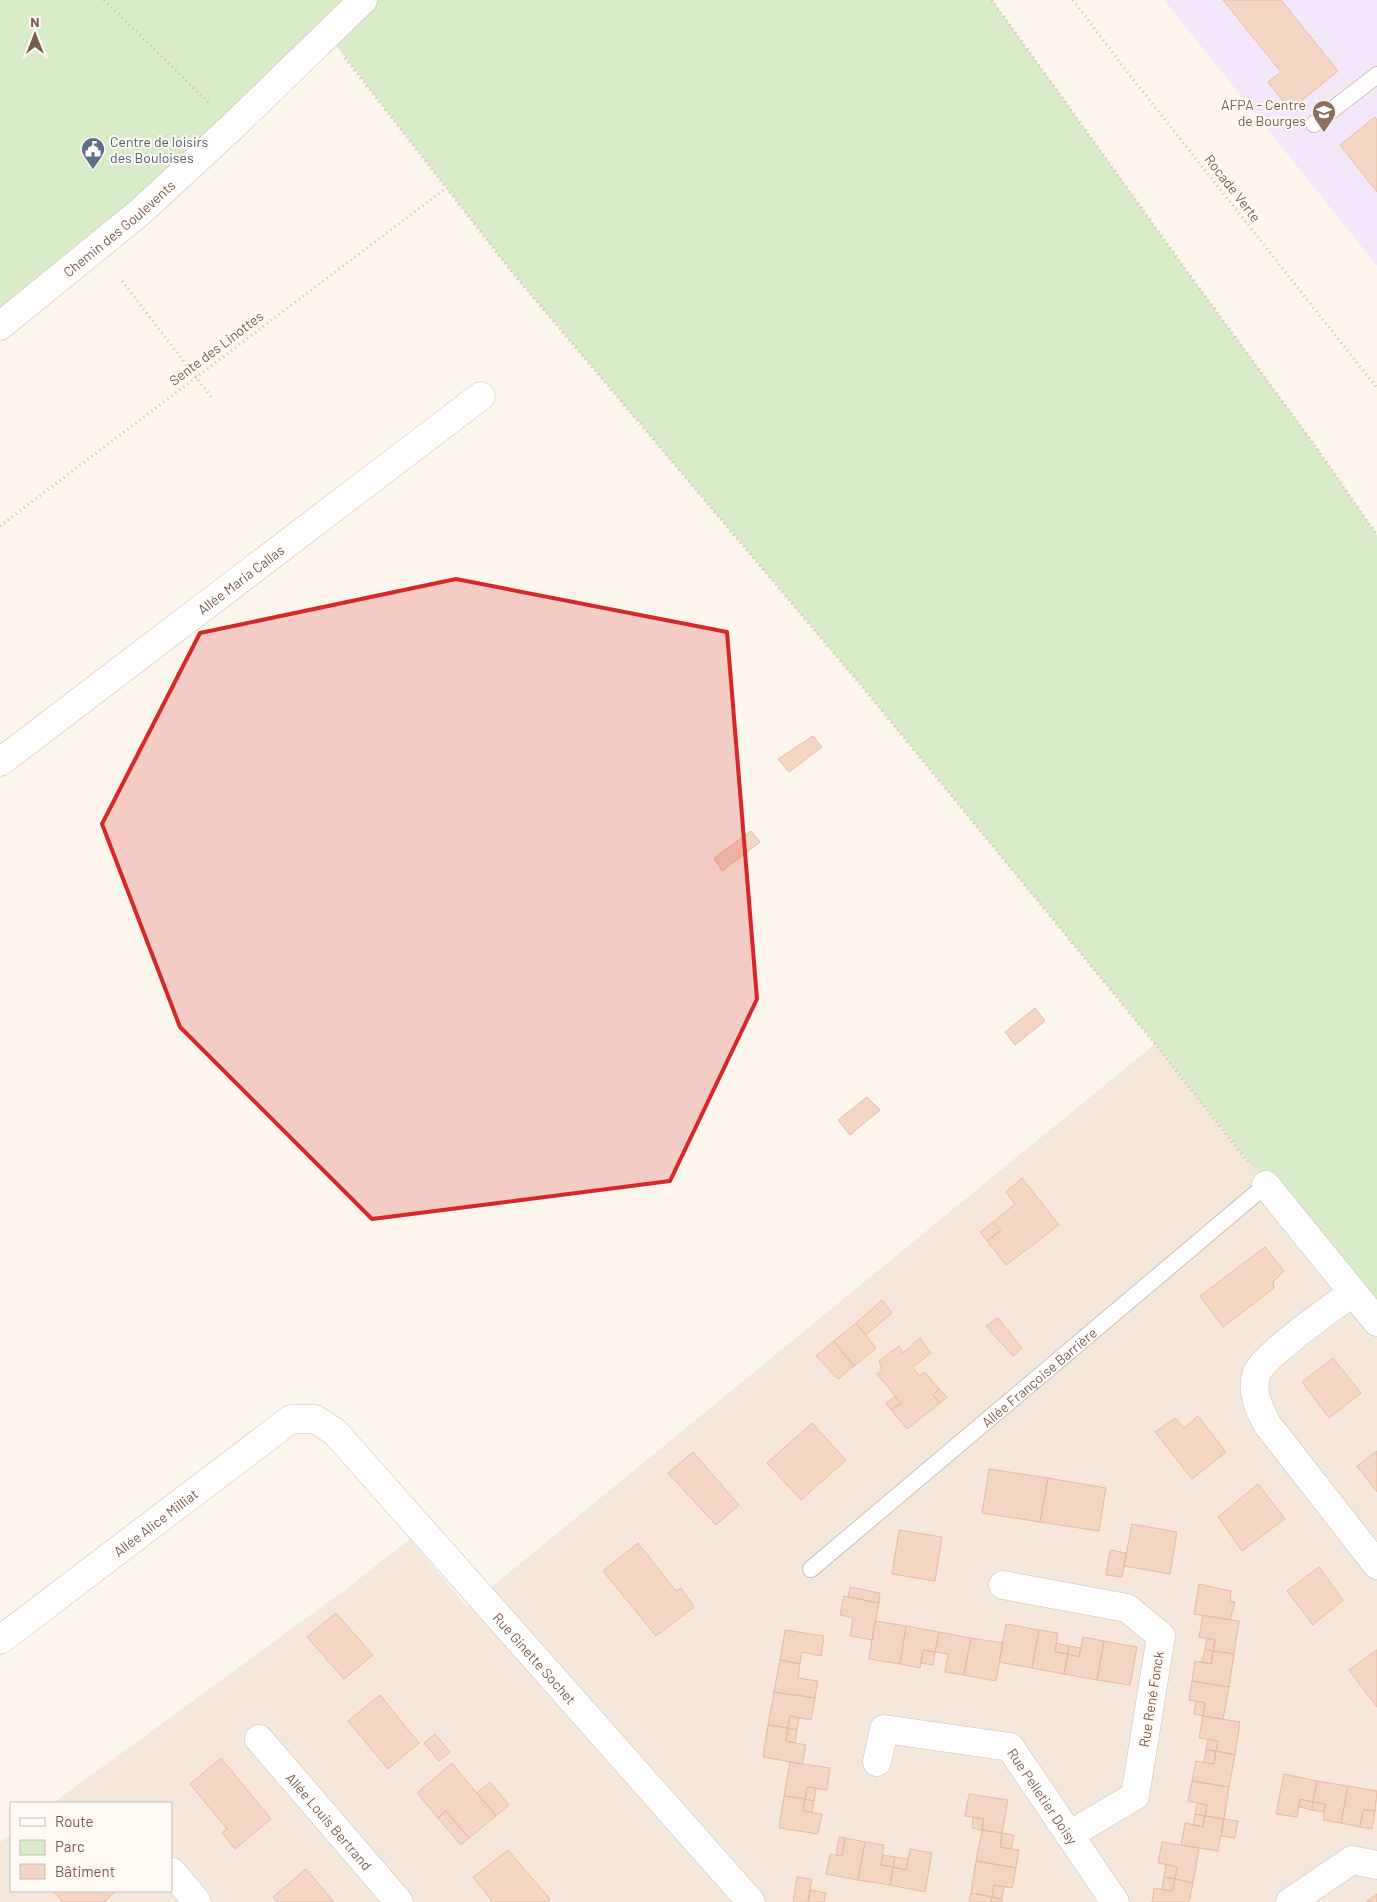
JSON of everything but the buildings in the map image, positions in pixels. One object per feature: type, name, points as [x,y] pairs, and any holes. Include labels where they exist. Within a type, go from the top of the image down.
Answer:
[{"type":"street","name":"Chemin des Goulevents","points":[[0,326],[140,212],[232,127],[363,0]]},
{"type":"street","name":"Allée Maria Callas","points":[[0,762],[481,396]]},
{"type":"street","points":[[1266,1185],[1377,1322]]},
{"type":"street","points":[[1352,1293],[1273,1354],[1257,1371],[1254,1383],[1260,1410],[1267,1424],[1377,1565]]},
{"type":"street","name":"Allée Alice Milliat","points":[[0,1640],[291,1419],[315,1419]]},
{"type":"street","name":"Rue Ginette Sochet","points":[[315,1419],[335,1432],[751,1902]]},
{"type":"street","name":"Rue René Fonck","points":[[1003,1585],[1127,1608],[1161,1636],[1135,1796],[1069,1835]]},
{"type":"street","name":"Rue Pelletier Doisy","points":[[877,1762],[884,1729],[1010,1748],[1115,1902]]},
{"type":"street","name":"Allée Louis Bertrand","points":[[259,1739],[399,1902]]},
{"type":"street","points":[[1290,1902],[1352,1860],[1377,1865]]},
{"type":"street","points":[[172,1872],[197,1902]]},
{"type":"lane","points":[[1314,124],[1377,75]]},
{"type":"lane","name":"Allée Françoise Barrière","points":[[811,1568],[1266,1185]]},
{"type":"path","points":[[104,0],[232,127]]},
{"type":"path","points":[[992,0],[1184,267],[1316,446],[1377,535]]},
{"type":"path","name":"Rocade Verte","points":[[1073,0],[1125,69],[1377,388]]},
{"type":"path","points":[[327,34],[511,272],[859,683],[1155,1044],[1266,1185]]},
{"type":"path","name":"Sente des Linottes","points":[[0,526],[446,188]]},
{"type":"path","points":[[122,281],[212,398]]},
{"type":"highlighted area","points":[[456,579],[727,632],[757,999],[670,1181],[372,1219],[180,1027],[102,824],[200,633]]},
{"type":"shaded area","name":"AFPA - Centre de Bourges","points":[[1164,0],[1377,0],[1377,266]]},
{"type":"shaded area","points":[[1155,1044],[1377,1322],[1377,1902],[0,1902],[0,1842],[10,1835],[10,1892],[172,1892],[172,1802],[54,1802],[346,1589],[410,1539],[467,1607]]},
{"type":"green space","name":"Centre de loisirs des Bouloises","points":[[0,0],[345,0],[232,110],[0,326]]},
{"type":"green space","points":[[363,0],[992,0],[1316,447],[1377,535],[1377,1322],[1155,1044],[859,683],[511,271],[327,34]]},
{"type":"place","name":"AFPA - Centre de Bourges","points":[[1324,133]]},
{"type":"place","name":"Centre de loisirs des Bouloises","points":[[93,170]]}]
